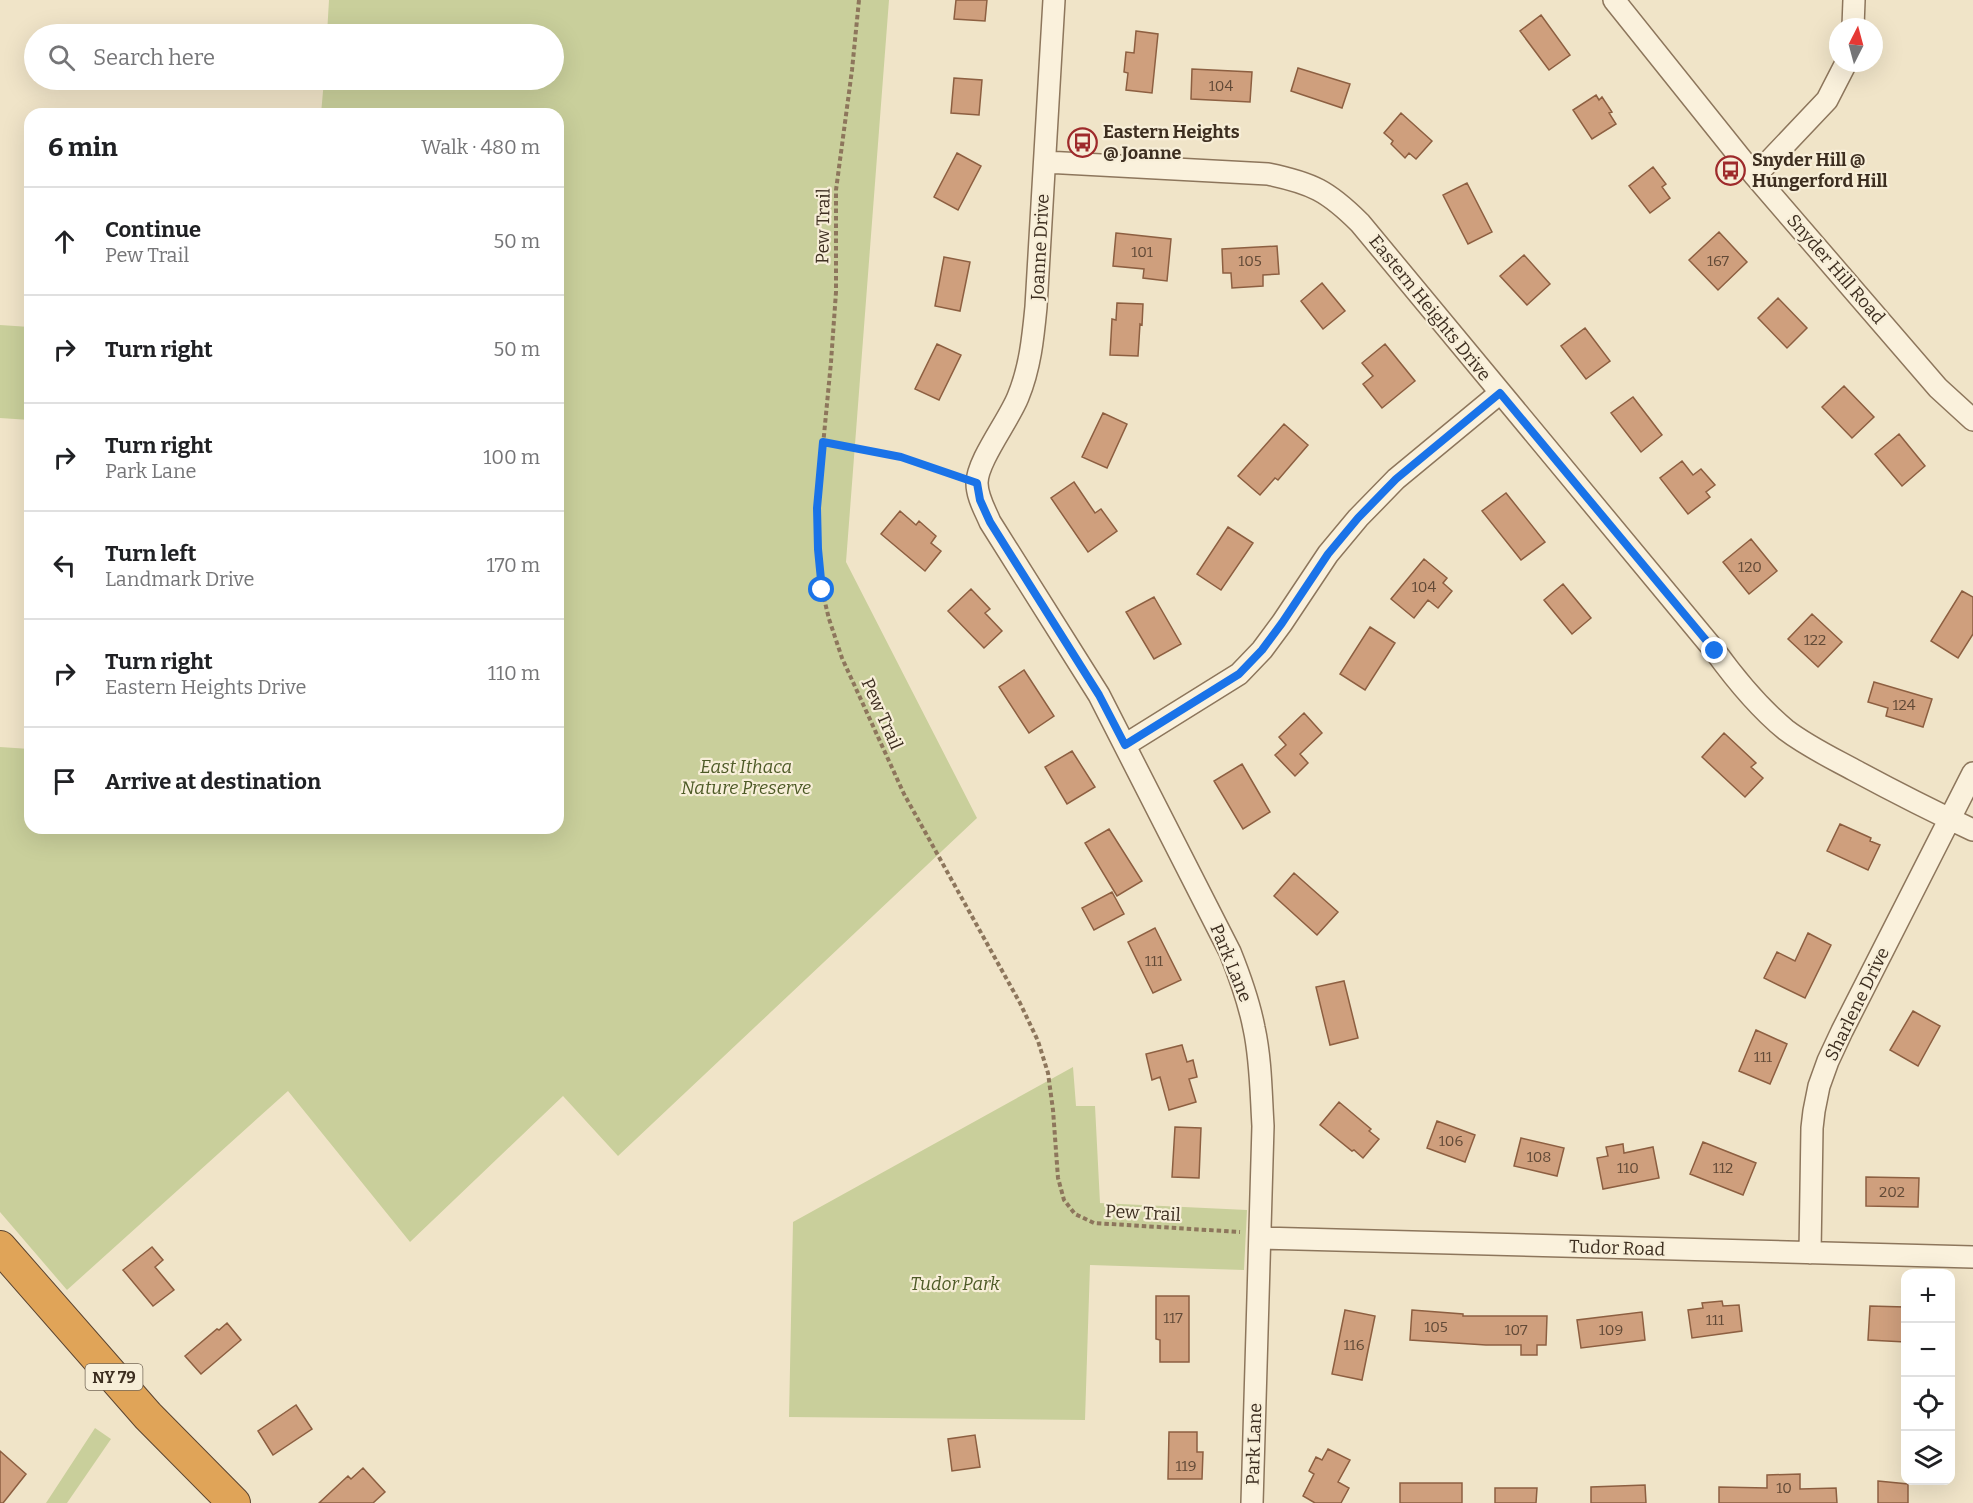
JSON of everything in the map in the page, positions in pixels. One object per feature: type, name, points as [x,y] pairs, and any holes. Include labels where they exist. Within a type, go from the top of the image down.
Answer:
[{"type":"highway","name":"NY 79","points":[[0,1247],[148,1416],[234,1503]]},
{"type":"street","name":"Joanne Drive","points":[[977,483],[986,456],[1008,420],[1028,366],[1036,307],[1054,0]]},
{"type":"street","name":"Snyder Hill Road","points":[[1614,0],[1755,176],[1938,388],[1973,420]]},
{"type":"street","points":[[1853,18],[1854,0]]},
{"type":"street","points":[[1755,176],[1827,100],[1841,72]]},
{"type":"street","name":"Eastern Heights Drive","points":[[1045,162],[1268,174],[1320,189],[1340,202],[1360,223],[1708,642],[1739,684],[1763,709],[1786,730],[1811,747],[1973,830]]},
{"type":"street","points":[[1125,745],[1239,674],[1262,650],[1328,554],[1358,518],[1396,479],[1500,393]]},
{"type":"street","name":"Park Lane","points":[[977,483],[980,500],[990,522],[1099,695],[1230,952],[1244,990],[1254,1029],[1260,1069],[1263,1126],[1252,1503]]},
{"type":"street","name":"Sharlene Drive","points":[[1810,1253],[1812,1128],[1819,1086],[1842,1031],[1973,773]]},
{"type":"street","name":"Tudor Road","points":[[1261,1238],[1973,1257]]},
{"type":"path","name":"Pew Trail","points":[[859,0],[836,190],[836,292],[817,508],[822,590],[829,619],[842,658],[904,794],[1020,1003],[1038,1041],[1048,1073],[1058,1178],[1064,1200],[1075,1214],[1094,1223],[1239,1232],[1261,1238]]},
{"type":"path","points":[[823,442],[901,457],[977,483]]},
{"type":"green space","name":"East Ithaca Nature Preserve","points":[[329,0],[889,0],[846,562],[977,818],[618,1156],[563,1096],[410,1242],[288,1091],[67,1290],[0,1212],[0,747],[24,749],[24,834],[564,834],[564,108],[322,108],[323,90],[564,90],[564,24],[328,24]]},
{"type":"green space","points":[[0,325],[24,327],[24,420],[0,418]]},
{"type":"green space","name":"Tudor Park","points":[[1073,1067],[1076,1106],[1095,1106],[1100,1203],[1247,1210],[1244,1270],[1090,1265],[1085,1420],[789,1417],[793,1222]]},
{"type":"green space","points":[[95,1428],[111,1439],[67,1503],[46,1503]]},
{"type":"building","points":[[956,0],[987,0],[985,21],[954,19]]},
{"type":"building","points":[[1541,15],[1570,55],[1549,70],[1520,31]]},
{"type":"building","points":[[1136,31],[1158,34],[1152,93],[1126,90],[1128,73],[1124,72],[1126,52],[1134,53]]},
{"type":"building","points":[[1298,68],[1350,84],[1342,108],[1291,91]]},
{"type":"building","points":[[1192,69],[1252,72],[1250,102],[1191,99]]},
{"type":"building","points":[[954,78],[982,80],[979,115],[951,113]]},
{"type":"building","points":[[1596,95],[1599,100],[1602,97],[1612,112],[1609,113],[1616,124],[1592,139],[1573,110]]},
{"type":"building","points":[[1401,113],[1432,141],[1416,159],[1409,153],[1405,158],[1384,133]]},
{"type":"building","points":[[957,153],[981,166],[958,210],[934,197]]},
{"type":"building","points":[[1653,167],[1666,184],[1662,187],[1670,198],[1650,213],[1629,186]]},
{"type":"building","points":[[1467,183],[1492,232],[1468,244],[1443,195]]},
{"type":"building","points":[[1719,232],[1747,262],[1718,290],[1689,260]]},
{"type":"building","points":[[1116,233],[1171,239],[1167,281],[1143,278],[1144,269],[1113,266]]},
{"type":"building","points":[[1277,246],[1279,274],[1263,275],[1263,286],[1232,288],[1231,273],[1223,273],[1222,249]]},
{"type":"building","points":[[1524,255],[1550,284],[1527,305],[1500,276]]},
{"type":"building","points":[[944,257],[970,262],[960,311],[935,306]]},
{"type":"building","points":[[1322,283],[1345,311],[1323,329],[1301,301]]},
{"type":"building","points":[[1778,298],[1807,328],[1787,348],[1758,318]]},
{"type":"building","points":[[1117,303],[1143,304],[1138,356],[1110,355],[1112,319],[1116,320]]},
{"type":"building","points":[[1585,328],[1610,361],[1586,379],[1561,346]]},
{"type":"building","points":[[937,344],[961,355],[939,400],[915,389]]},
{"type":"building","points":[[1385,344],[1415,381],[1382,408],[1363,384],[1373,376],[1362,363]]},
{"type":"building","points":[[1844,386],[1874,417],[1852,438],[1822,407]]},
{"type":"building","points":[[1633,397],[1662,435],[1641,452],[1611,413]]},
{"type":"building","points":[[1103,413],[1127,424],[1107,468],[1082,457]]},
{"type":"building","points":[[1284,424],[1308,445],[1278,480],[1275,478],[1260,495],[1238,476]]},
{"type":"building","points":[[1899,434],[1925,466],[1902,486],[1875,454]]},
{"type":"building","points":[[1682,461],[1693,475],[1701,469],[1715,485],[1706,492],[1710,497],[1688,514],[1660,478]]},
{"type":"building","points":[[1074,482],[1095,513],[1101,509],[1117,531],[1088,552],[1051,498]]},
{"type":"building","points":[[1506,493],[1545,542],[1521,560],[1482,511]]},
{"type":"building","points":[[900,511],[916,525],[919,521],[936,536],[931,543],[941,551],[925,571],[881,534]]},
{"type":"building","points":[[1228,527],[1253,543],[1221,590],[1197,574]]},
{"type":"building","points":[[1751,539],[1777,571],[1749,594],[1723,562]]},
{"type":"building","points":[[1424,559],[1447,578],[1443,583],[1452,591],[1438,608],[1428,600],[1414,618],[1391,599]]},
{"type":"building","points":[[1563,584],[1591,618],[1572,634],[1544,600]]},
{"type":"building","points":[[971,589],[990,609],[985,613],[1002,631],[984,648],[948,611]]},
{"type":"building","points":[[1962,591],[1973,597],[1973,634],[1958,658],[1931,641]]},
{"type":"building","points":[[1154,597],[1181,644],[1154,659],[1126,612]]},
{"type":"building","points":[[1812,614],[1842,642],[1818,667],[1788,639]]},
{"type":"building","points":[[1370,627],[1395,643],[1365,690],[1340,674]]},
{"type":"building","points":[[1024,670],[1054,716],[1029,733],[999,687]]},
{"type":"building","points":[[1874,682],[1932,699],[1923,727],[1886,716],[1888,708],[1868,702]]},
{"type":"building","points":[[1304,713],[1322,733],[1300,754],[1308,763],[1295,776],[1275,755],[1286,745],[1279,737]]},
{"type":"building","points":[[1724,733],[1756,763],[1751,767],[1763,778],[1745,797],[1702,757]]},
{"type":"building","points":[[1072,751],[1095,787],[1067,804],[1045,767]]},
{"type":"building","points":[[1242,764],[1270,812],[1243,829],[1214,781]]},
{"type":"building","points":[[1840,824],[1871,838],[1870,841],[1880,845],[1868,870],[1827,851]]},
{"type":"building","points":[[1109,829],[1142,881],[1117,896],[1085,843]]},
{"type":"building","points":[[1294,873],[1338,912],[1317,935],[1274,896]]},
{"type":"building","points":[[1112,892],[1124,914],[1094,930],[1082,908]]},
{"type":"building","points":[[1155,928],[1181,980],[1153,993],[1128,942]]},
{"type":"building","points":[[1808,933],[1831,945],[1805,998],[1764,978],[1777,952],[1795,961]]},
{"type":"building","points":[[1344,981],[1358,1038],[1330,1045],[1316,987]]},
{"type":"building","points":[[1913,1011],[1940,1026],[1918,1066],[1890,1050]]},
{"type":"building","points":[[1756,1030],[1787,1044],[1770,1084],[1739,1071]]},
{"type":"building","points":[[1182,1045],[1187,1062],[1193,1060],[1197,1077],[1189,1079],[1196,1102],[1169,1110],[1160,1077],[1152,1080],[1146,1054]]},
{"type":"building","points":[[1339,1102],[1371,1129],[1369,1131],[1379,1139],[1363,1158],[1320,1125]]},
{"type":"building","points":[[1437,1121],[1475,1135],[1465,1162],[1427,1148]]},
{"type":"building","points":[[1175,1127],[1201,1128],[1199,1178],[1172,1177]]},
{"type":"building","points":[[1521,1138],[1564,1148],[1557,1176],[1514,1166]]},
{"type":"building","points":[[1703,1142],[1756,1163],[1743,1195],[1690,1174]]},
{"type":"building","points":[[1623,1144],[1624,1153],[1653,1147],[1659,1178],[1603,1189],[1597,1158],[1608,1156],[1606,1147]]},
{"type":"building","points":[[1866,1177],[1919,1178],[1918,1207],[1866,1206]]},
{"type":"building","points":[[152,1247],[163,1260],[155,1267],[174,1290],[153,1306],[123,1270]]},
{"type":"building","points":[[1156,1296],[1189,1296],[1189,1362],[1160,1362],[1160,1340],[1156,1339]]},
{"type":"building","points":[[1722,1301],[1723,1306],[1739,1305],[1742,1331],[1692,1338],[1688,1310],[1703,1308],[1702,1303]]},
{"type":"building","points":[[1870,1306],[1901,1307],[1901,1342],[1868,1340]]},
{"type":"building","points":[[1345,1310],[1375,1316],[1362,1380],[1332,1374]]},
{"type":"building","points":[[1412,1310],[1463,1314],[1463,1316],[1547,1316],[1546,1345],[1537,1345],[1537,1355],[1521,1355],[1521,1345],[1410,1340]]},
{"type":"building","points":[[1642,1312],[1645,1340],[1581,1348],[1577,1320]]},
{"type":"building","points":[[227,1323],[241,1340],[201,1374],[185,1356]]},
{"type":"building","points":[[296,1405],[312,1429],[273,1455],[258,1431]]},
{"type":"building","points":[[1169,1432],[1197,1432],[1197,1452],[1203,1452],[1202,1479],[1168,1479]]},
{"type":"building","points":[[975,1435],[980,1467],[952,1471],[948,1439]]},
{"type":"building","points":[[1328,1449],[1350,1460],[1338,1482],[1349,1488],[1341,1503],[1315,1503],[1303,1496],[1314,1474],[1309,1471],[1316,1457],[1322,1460]]},
{"type":"building","points":[[0,1451],[26,1474],[3,1503],[0,1503]]},
{"type":"building","points":[[363,1468],[385,1492],[373,1503],[319,1503],[348,1476],[351,1479]]},
{"type":"building","points":[[1800,1474],[1800,1489],[1836,1488],[1837,1503],[1719,1503],[1719,1487],[1767,1488],[1767,1475]]},
{"type":"building","points":[[1878,1481],[1908,1485],[1908,1503],[1878,1503]]},
{"type":"building","points":[[1400,1483],[1462,1483],[1462,1503],[1400,1503]]},
{"type":"building","points":[[1645,1485],[1646,1503],[1591,1503],[1591,1487]]},
{"type":"building","points":[[1495,1488],[1537,1488],[1536,1503],[1495,1503]]},
{"type":"place","name":"Eastern Heights @ Joanne","points":[[1082,142]]},
{"type":"place","name":"Snyder Hill @ Hungerford Hill","points":[[1731,170]]},
{"type":"route","points":[[822,590],[817,508],[823,442],[901,457],[977,483],[980,500],[990,522],[1099,695],[1125,745],[1239,674],[1262,650],[1328,554],[1358,518],[1396,479],[1500,393],[1715,651]]}]
